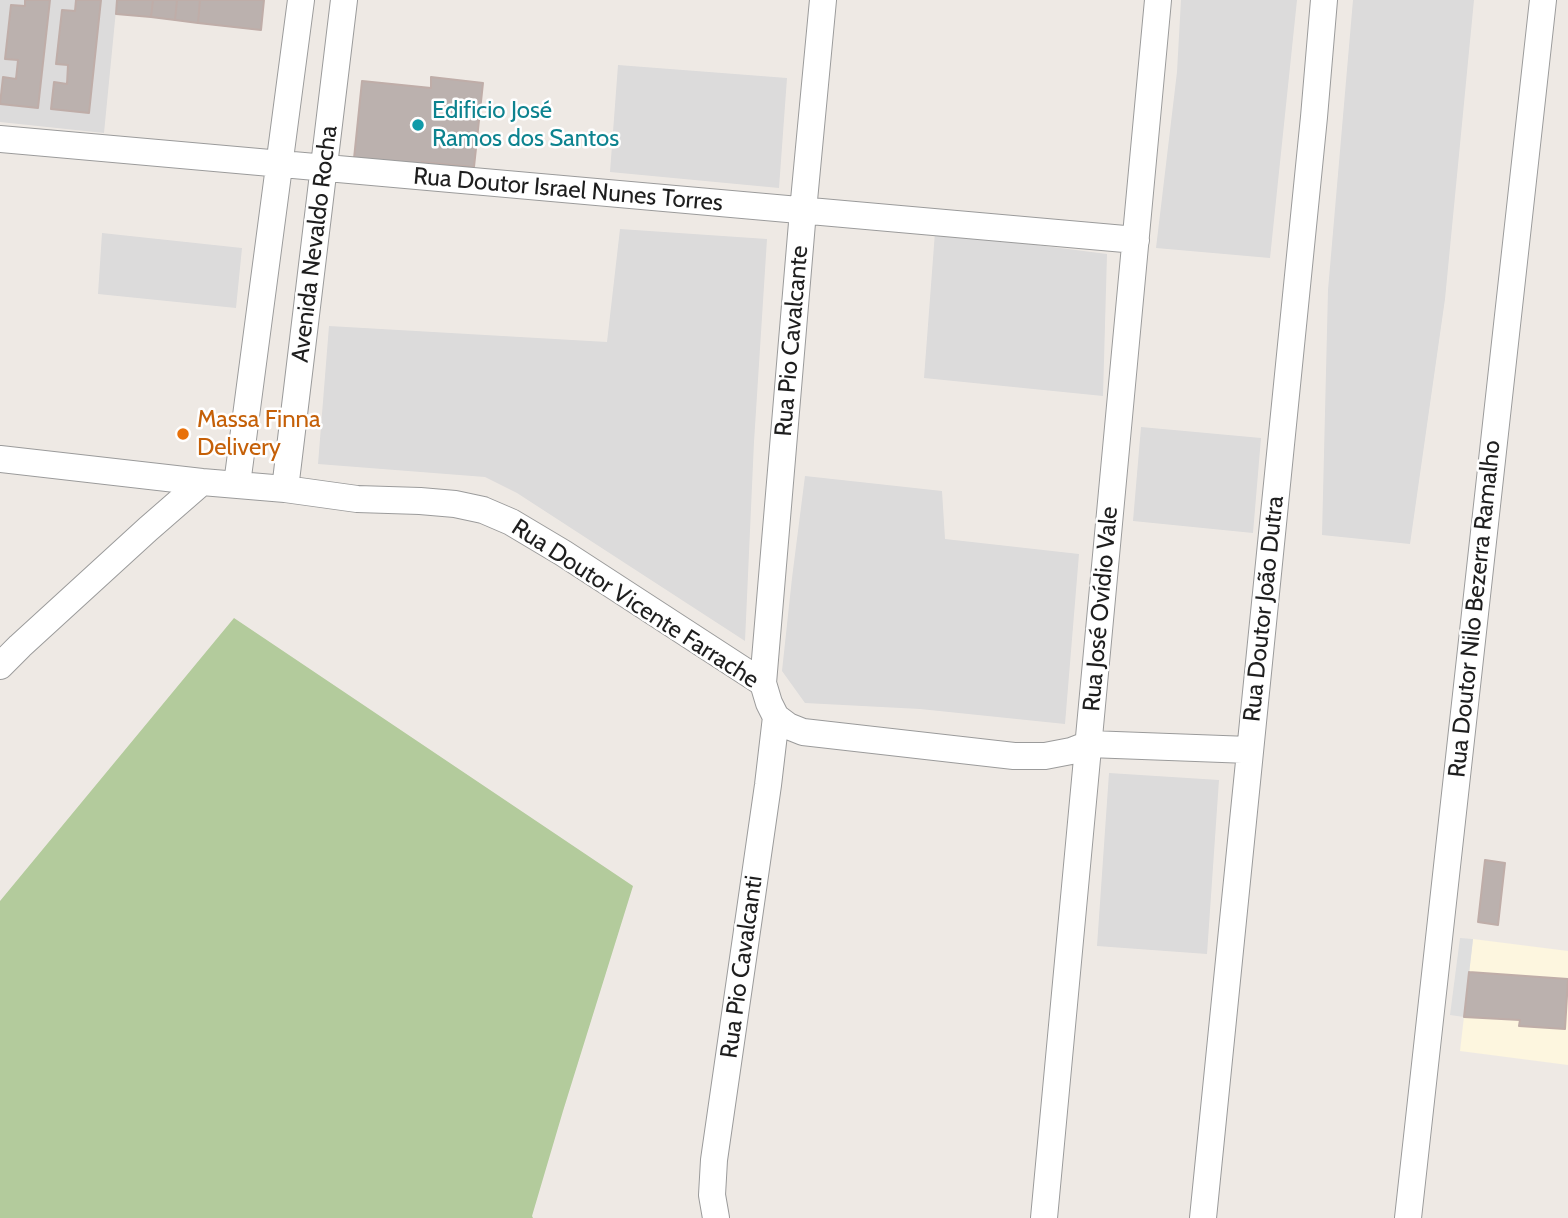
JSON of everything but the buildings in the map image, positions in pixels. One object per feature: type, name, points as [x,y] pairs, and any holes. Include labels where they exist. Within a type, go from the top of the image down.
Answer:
[{"type":"street","name":"Avenida Nevaldo Rocha","points":[[237,484],[300,0]]},
{"type":"street","name":"Avenida Nevaldo Rocha","points":[[285,489],[344,0]]},
{"type":"street","name":"Rua Pio Cavalcante","points":[[764,683],[823,0]]},
{"type":"street","name":"Rua José Ovídio Vale","points":[[1044,1218],[1158,0]]},
{"type":"street","name":"Rua Doutor João Dutra","points":[[1203,1218],[1324,0]]},
{"type":"street","name":"Rua Doutor Nilo Bezerra Ramalho","points":[[1408,1218],[1543,0]]},
{"type":"street","name":"Rua Doutor Israel Nunes Torres","points":[[0,139],[1136,240]]},
{"type":"street","name":"Rua Doutor Vicente Farrache","points":[[0,460],[285,489],[357,499],[420,501],[483,510],[511,522],[563,553],[764,683],[776,717],[803,732],[1014,756],[1045,756],[1089,744],[1249,750]]},
{"type":"street","points":[[0,666],[202,482]]},
{"type":"street","name":"Rua Pio Cavalcanti","points":[[716,1218],[712,1195],[714,1160],[776,717]]},
{"type":"shaded area","points":[[0,0],[117,0],[104,133],[0,122]]},
{"type":"shaded area","points":[[1181,0],[1297,0],[1270,258],[1156,248],[1177,72]]},
{"type":"shaded area","points":[[1353,0],[1474,0],[1445,299],[1410,544],[1322,535],[1328,290]]},
{"type":"shaded area","points":[[618,65],[787,78],[779,188],[610,172]]},
{"type":"shaded area","points":[[620,229],[767,239],[745,641],[517,493],[485,477],[318,464],[329,326],[607,342]]},
{"type":"shaded area","points":[[935,232],[1107,254],[1103,396],[924,378]]},
{"type":"shaded area","points":[[102,233],[242,248],[236,308],[98,294]]},
{"type":"shaded area","points":[[1141,427],[1261,438],[1253,533],[1133,521]]},
{"type":"shaded area","points":[[805,476],[942,491],[945,539],[1079,554],[1065,724],[920,709],[805,703],[782,671]]},
{"type":"shaded area","points":[[1109,773],[1219,780],[1207,954],[1097,946]]},
{"type":"shaded area","points":[[1460,938],[1473,939],[1464,1017],[1450,1015]]},
{"type":"shaded area","points":[[1473,939],[1568,951],[1568,1065],[1460,1051]]},
{"type":"green space","points":[[234,618],[633,886],[563,1111],[533,1218],[0,1218],[0,901]]},
{"type":"place","name":"Edificio José Ramos dos Santos","points":[[418,125]]},
{"type":"place","name":"Massa Finna Delivery","points":[[183,434]]}]
